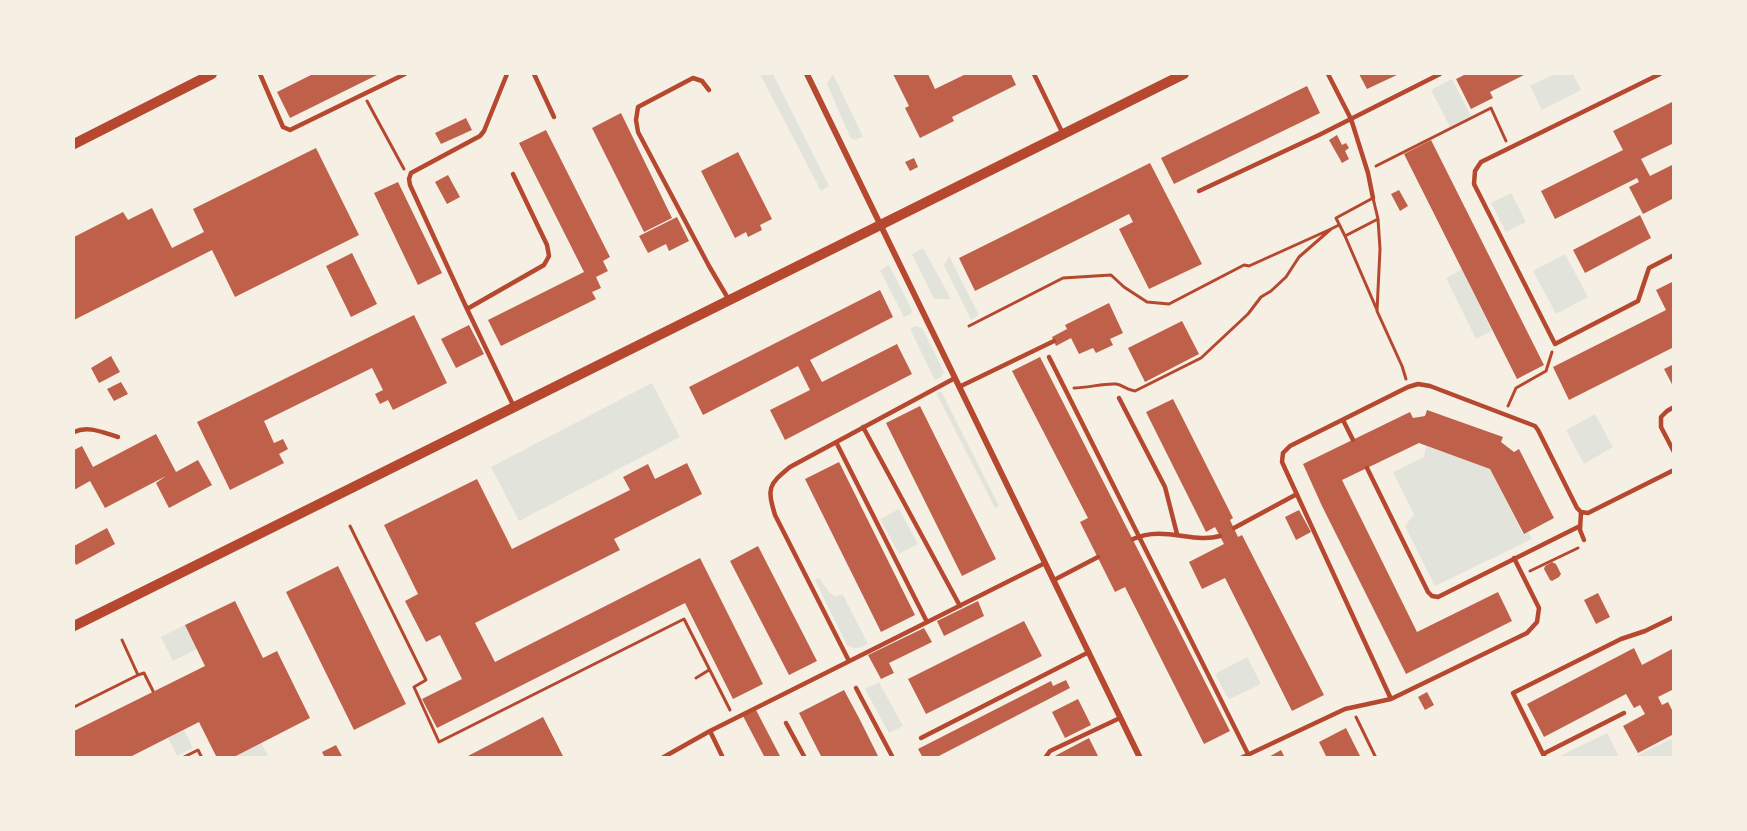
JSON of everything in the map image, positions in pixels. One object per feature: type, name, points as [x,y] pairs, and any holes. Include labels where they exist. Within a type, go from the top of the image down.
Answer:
[{"type":"street","points":[[74,144],[212,74]]},
{"type":"street","points":[[807,74],[1140,758]]},
{"type":"street","points":[[74,624],[1184,74]]},
{"type":"lane","points":[[260,74],[283,127],[290,130],[405,74]]},
{"type":"lane","points":[[507,74],[480,136],[411,173],[409,179],[514,407]]},
{"type":"lane","points":[[534,74],[554,117]]},
{"type":"lane","points":[[1034,74],[1063,134]]},
{"type":"lane","points":[[1328,74],[1351,118],[1373,198]]},
{"type":"lane","points":[[1199,191],[1319,135],[1440,74]]},
{"type":"lane","points":[[1660,74],[1481,162],[1475,171],[1474,184],[1555,344],[1638,302],[1649,268],[1674,255]]},
{"type":"lane","points":[[709,90],[702,81],[693,78],[638,107],[636,120],[638,132],[729,300]]},
{"type":"lane","points":[[467,309],[544,265],[549,256],[548,245],[513,174]]},
{"type":"lane","points":[[958,387],[1054,341]]},
{"type":"lane","points":[[1049,357],[1248,754]]},
{"type":"lane","points":[[849,661],[775,515],[769,496],[774,480],[790,467],[954,378]]},
{"type":"lane","points":[[1391,699],[1282,462],[1283,453],[1290,446],[1418,384],[1430,386],[1534,426],[1539,430],[1576,508],[1581,512],[1588,513],[1674,470]]},
{"type":"lane","points":[[1119,398],[1166,487],[1177,534]]},
{"type":"lane","points":[[1674,407],[1661,417],[1661,427],[1674,452]]},
{"type":"lane","points":[[1343,420],[1353,440]]},
{"type":"lane","points":[[864,427],[960,606]]},
{"type":"lane","points":[[74,432],[79,429],[94,429],[118,437]]},
{"type":"lane","points":[[836,442],[927,622]]},
{"type":"lane","points":[[1367,468],[1432,596],[1438,597],[1580,526]]},
{"type":"lane","points":[[1234,528],[1297,494]]},
{"type":"lane","points":[[1581,512],[1580,526],[1584,540]]},
{"type":"lane","points":[[1133,539],[1164,533],[1210,539],[1220,536]]},
{"type":"lane","points":[[1054,580],[1098,557]]},
{"type":"lane","points":[[1241,758],[1351,707],[1391,699],[1527,633],[1537,622],[1539,608],[1514,558]]},
{"type":"lane","points":[[662,758],[710,731],[1045,562]]},
{"type":"lane","points":[[1624,713],[1544,756],[1513,693],[1621,639],[1645,631],[1674,617]]},
{"type":"lane","points":[[921,738],[1089,652]]},
{"type":"lane","points":[[856,688],[893,758]]},
{"type":"lane","points":[[1045,758],[1050,751],[1120,718]]},
{"type":"lane","points":[[786,723],[805,758]]},
{"type":"lane","points":[[710,731],[723,758]]},
{"type":"path","points":[[364,94],[409,179]]},
{"type":"path","points":[[1367,170],[1491,108],[1509,148]]},
{"type":"path","points":[[1377,311],[1380,249],[1378,219],[1373,198],[1336,218],[1345,236],[1377,311],[1402,366],[1408,387]]},
{"type":"path","points":[[1345,236],[1378,219]]},
{"type":"path","points":[[969,326],[1064,278],[1111,275],[1124,287],[1147,302],[1169,304],[1244,265],[1249,266],[1339,225]]},
{"type":"path","points":[[1073,388],[1113,384],[1135,391],[1201,358],[1248,314],[1260,297],[1271,291],[1286,277],[1299,257],[1331,229]]},
{"type":"path","points":[[1505,415],[1516,388],[1546,371],[1555,344]]},
{"type":"path","points":[[350,526],[426,680],[414,687],[440,742],[684,619],[734,719]]},
{"type":"path","points":[[1523,575],[1581,547],[1584,540]]},
{"type":"path","points":[[122,640],[138,675]]},
{"type":"path","points":[[696,678],[709,670]]},
{"type":"path","points":[[74,707],[144,673],[153,691]]},
{"type":"path","points":[[1351,707],[1376,758]]},
{"type":"path","points":[[182,758],[198,750],[202,758]]},
{"type":"shaded area","points":[[760,74],[773,74],[829,186],[821,191]]},
{"type":"shaded area","points":[[833,74],[863,137],[854,140],[850,137],[827,84]]},
{"type":"shaded area","points":[[1554,74],[1573,74],[1581,90],[1542,110],[1530,86]]},
{"type":"shaded area","points":[[1452,79],[1471,116],[1450,127],[1431,90]]},
{"type":"shaded area","points":[[1511,193],[1526,222],[1506,232],[1491,203]]},
{"type":"shaded area","points":[[923,248],[951,299],[934,299],[912,254]]},
{"type":"shaded area","points":[[1565,254],[1588,297],[1556,314],[1533,271]]},
{"type":"shaded area","points":[[949,256],[979,315],[971,320],[944,265]]},
{"type":"shaded area","points":[[889,265],[912,310],[911,314],[904,317],[880,270]]},
{"type":"shaded area","points":[[1462,269],[1492,331],[1476,339],[1446,278]]},
{"type":"shaded area","points":[[916,326],[922,328],[944,372],[935,380],[910,329]]},
{"type":"shaded area","points":[[652,383],[680,437],[519,521],[491,467]]},
{"type":"shaded area","points":[[941,391],[999,506],[995,508],[936,393]]},
{"type":"shaded area","points":[[1595,414],[1613,447],[1584,464],[1566,430]]},
{"type":"shaded area","points":[[1426,445],[1490,469],[1523,534],[1528,531],[1532,539],[1435,586],[1405,526],[1414,514],[1393,472],[1424,457]]},
{"type":"shaded area","points":[[899,509],[918,544],[899,554],[880,519]]},
{"type":"shaded area","points":[[819,578],[829,592],[835,596],[843,595],[868,644],[858,648],[847,645],[815,580]]},
{"type":"shaded area","points":[[185,625],[197,649],[173,661],[161,637]]},
{"type":"shaded area","points":[[1247,657],[1261,684],[1230,699],[1215,674]]},
{"type":"shaded area","points":[[879,682],[903,726],[889,733],[865,689]]},
{"type":"shaded area","points":[[184,730],[193,748],[177,756],[168,738]]},
{"type":"shaded area","points":[[1607,733],[1619,757],[1558,757]]},
{"type":"shaded area","points":[[1673,738],[1673,757],[1634,757]]},
{"type":"shaded area","points":[[261,743],[269,757],[232,758]]},
{"type":"building","points":[[313,74],[379,74],[290,118],[277,92]]},
{"type":"building","points":[[893,74],[928,74],[935,89],[966,74],[1011,74],[1016,85],[952,117],[954,121],[920,138],[905,108],[909,106]]},
{"type":"building","points":[[1359,74],[1399,74],[1367,89]]},
{"type":"building","points":[[1466,74],[1526,74],[1490,92],[1493,98],[1471,109],[1456,79]]},
{"type":"building","points":[[1307,86],[1320,113],[1174,184],[1161,158]]},
{"type":"building","points":[[1674,101],[1674,143],[1641,159],[1650,176],[1674,164],[1674,198],[1643,214],[1629,187],[1639,182],[1637,178],[1555,219],[1541,191],[1623,150],[1613,131]]},
{"type":"building","points":[[621,113],[672,218],[644,232],[592,128]]},
{"type":"building","points":[[466,118],[472,130],[441,144],[435,133]]},
{"type":"building","points":[[546,130],[610,257],[603,261],[608,271],[596,277],[601,288],[592,292],[596,299],[501,346],[488,320],[584,272],[519,143]]},
{"type":"building","points":[[1337,135],[1342,145],[1346,143],[1349,148],[1345,151],[1349,159],[1342,163],[1329,140]]},
{"type":"building","points":[[1431,140],[1544,365],[1517,379],[1404,154]]},
{"type":"building","points":[[316,148],[359,235],[235,297],[212,250],[74,320],[74,237],[123,212],[128,220],[152,208],[172,248],[204,232],[193,209]]},
{"type":"building","points":[[738,152],[772,219],[760,225],[762,230],[748,237],[746,232],[735,238],[701,171]]},
{"type":"building","points":[[914,158],[918,167],[910,171],[905,162]]},
{"type":"building","points":[[1150,163],[1202,264],[1149,289],[1119,229],[1133,222],[1129,214],[975,291],[959,258]]},
{"type":"building","points":[[448,175],[460,197],[447,204],[435,182]]},
{"type":"building","points":[[398,182],[442,273],[418,285],[374,193]]},
{"type":"building","points":[[1399,190],[1408,206],[1400,211],[1391,194]]},
{"type":"building","points":[[1640,215],[1651,238],[1585,273],[1573,250]]},
{"type":"building","points":[[677,217],[689,241],[669,251],[666,244],[648,253],[639,236]]},
{"type":"building","points":[[352,253],[377,304],[351,317],[326,266]]},
{"type":"building","points":[[1674,281],[1674,322],[1672,323],[1674,347],[1569,400],[1553,367],[1666,310],[1656,290]]},
{"type":"building","points":[[880,290],[893,317],[810,360],[822,382],[897,344],[912,374],[785,440],[770,410],[810,390],[798,366],[703,415],[689,387]]},
{"type":"building","points":[[1109,303],[1123,333],[1110,339],[1113,345],[1096,353],[1093,348],[1079,354],[1071,338],[1056,346],[1052,337],[1067,329],[1065,325]]},
{"type":"building","points":[[414,315],[447,383],[393,410],[388,400],[380,404],[375,394],[383,390],[372,368],[264,421],[274,443],[283,439],[288,449],[279,454],[284,463],[230,490],[197,422]]},
{"type":"building","points":[[1182,321],[1199,354],[1145,382],[1128,348]]},
{"type":"building","points":[[469,325],[484,354],[456,368],[441,339]]},
{"type":"building","points":[[111,356],[120,372],[99,383],[91,368]]},
{"type":"building","points":[[1040,357],[1230,731],[1204,744],[1125,587],[1115,592],[1080,522],[1088,518],[1012,371]]},
{"type":"building","points":[[1674,364],[1674,388],[1664,369]]},
{"type":"building","points":[[121,382],[128,394],[114,401],[107,389]]},
{"type":"building","points":[[1173,399],[1233,518],[1230,520],[1238,537],[1242,535],[1324,695],[1292,711],[1225,578],[1202,589],[1189,562],[1224,544],[1215,527],[1206,532],[1146,412]]},
{"type":"building","points":[[920,406],[996,559],[962,576],[886,423]]},
{"type":"building","points":[[1427,410],[1503,437],[1501,442],[1514,452],[1519,449],[1554,518],[1524,534],[1490,469],[1419,443],[1342,480],[1417,632],[1498,592],[1512,621],[1406,674],[1303,464],[1410,412],[1413,418],[1425,416]]},
{"type":"building","points":[[156,434],[176,472],[198,460],[212,485],[169,508],[156,483],[166,476],[105,508],[90,481],[74,490],[74,450],[82,446],[93,467]]},
{"type":"building","points":[[839,462],[915,615],[881,632],[805,479]]},
{"type":"building","points":[[687,463],[702,494],[614,539],[620,550],[475,623],[495,662],[700,558],[763,684],[733,699],[685,603],[437,728],[422,699],[462,679],[440,635],[426,642],[405,601],[418,594],[384,525],[477,479],[512,549],[630,490],[623,477],[648,464],[655,479]]},
{"type":"building","points":[[1299,510],[1311,532],[1296,540],[1285,517]]},
{"type":"building","points":[[107,528],[115,544],[76,565],[74,546]]},
{"type":"building","points":[[758,546],[817,661],[789,675],[730,561]]},
{"type":"building","points":[[1552,562],[1556,564],[1561,574],[1552,581],[1544,569]]},
{"type":"building","points":[[338,566],[406,704],[354,730],[286,592]]},
{"type":"building","points":[[1598,593],[1610,617],[1596,624],[1584,600]]},
{"type":"building","points":[[235,601],[263,658],[277,651],[310,718],[232,758],[217,758],[199,722],[128,758],[74,758],[74,731],[205,666],[185,625]]},
{"type":"building","points":[[978,601],[984,616],[944,636],[937,621]]},
{"type":"building","points":[[1024,621],[1042,656],[926,714],[908,679]]},
{"type":"building","points":[[924,628],[932,642],[889,663],[894,673],[881,679],[868,655]]},
{"type":"building","points":[[1634,648],[1642,665],[1674,648],[1674,689],[1658,697],[1662,705],[1668,702],[1674,714],[1674,734],[1638,753],[1623,726],[1645,714],[1640,705],[1634,708],[1626,694],[1544,737],[1527,704]]},
{"type":"building","points":[[1066,680],[1070,688],[935,758],[923,758],[918,749],[1051,681],[1053,686]]},
{"type":"building","points":[[844,690],[879,758],[822,758],[799,713]]},
{"type":"building","points":[[1427,692],[1434,705],[1425,710],[1418,697]]},
{"type":"building","points":[[1078,699],[1091,725],[1065,738],[1052,712]]},
{"type":"building","points":[[756,710],[781,758],[765,758],[743,716]]},
{"type":"building","points":[[543,717],[564,758],[464,758]]},
{"type":"building","points":[[1346,728],[1361,758],[1327,758],[1319,742]]},
{"type":"building","points":[[1089,738],[1099,758],[1051,758]]},
{"type":"building","points":[[336,745],[343,758],[325,758],[322,752]]},
{"type":"building","points":[[1281,750],[1285,758],[1267,758]]}]
